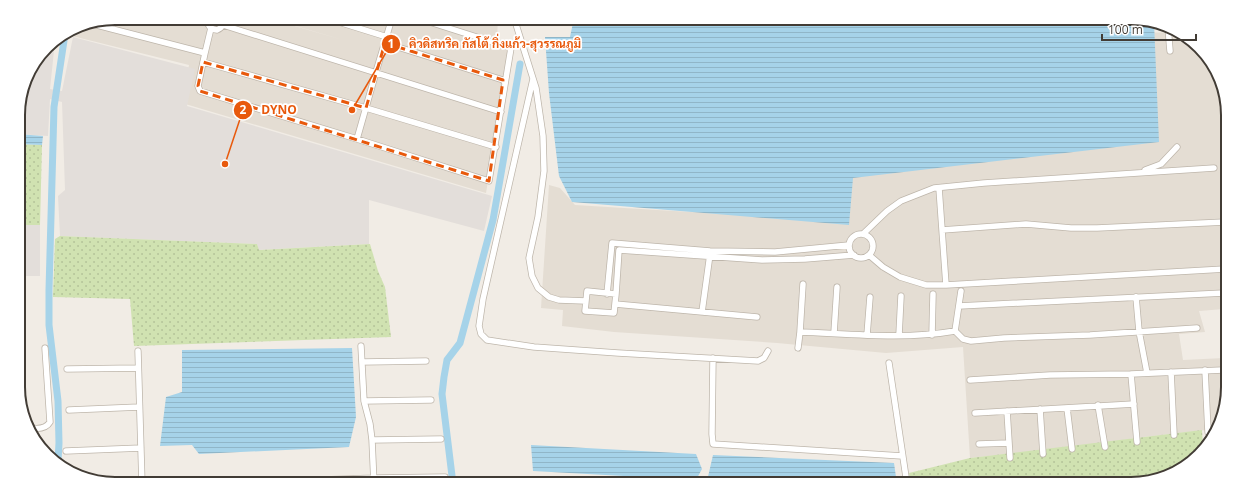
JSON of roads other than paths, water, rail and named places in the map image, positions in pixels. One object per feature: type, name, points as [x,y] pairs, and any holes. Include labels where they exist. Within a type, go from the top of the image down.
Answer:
[{"type":"street","points":[[209,25],[217,30],[220,29],[222,25]]},
{"type":"street","points":[[226,25],[501,112]]},
{"type":"street","points":[[345,25],[502,80],[505,83]]},
{"type":"street","points":[[357,139],[390,25]]},
{"type":"street","points":[[212,28],[198,86],[200,91],[489,181],[496,147],[511,48],[439,25]]},
{"type":"street","points":[[516,25],[536,88],[543,136],[544,171],[538,217],[529,258],[532,276],[538,288],[549,297],[559,300],[586,301]]},
{"type":"street","points":[[102,26],[205,53]]},
{"type":"street","points":[[1169,33],[1170,51]]},
{"type":"street","points":[[203,62],[366,108],[496,147]]},
{"type":"street","points":[[533,79],[483,299],[479,326],[481,334],[487,340],[534,347],[618,354],[758,361],[764,358],[768,350]]},
{"type":"street","points":[[1137,173],[1161,164],[1177,147]]},
{"type":"street","points":[[863,234],[872,241],[873,249],[869,255],[861,258],[851,253],[849,245],[852,238],[859,234],[863,234],[887,211],[901,201],[927,190],[984,183],[1214,168]]},
{"type":"street","points":[[939,188],[946,285]]},
{"type":"street","points":[[942,230],[1026,224],[1071,228],[1097,228],[1221,222]]},
{"type":"street","points":[[607,294],[612,243],[762,260],[805,260],[854,255]]},
{"type":"street","points":[[623,250],[625,244]]},
{"type":"street","points":[[616,294],[587,291],[585,311],[614,313],[616,294],[619,250],[710,254],[775,252],[849,245]]},
{"type":"street","points":[[702,312],[710,254]]},
{"type":"street","points":[[869,255],[883,267],[900,277],[926,285],[1221,269]]},
{"type":"street","points":[[798,348],[802,284]]},
{"type":"street","points":[[834,333],[837,287]]},
{"type":"street","points":[[955,331],[961,290]]},
{"type":"street","points":[[959,306],[1136,296],[1221,293]]},
{"type":"street","points":[[932,335],[933,294]]},
{"type":"street","points":[[899,335],[902,296]]},
{"type":"street","points":[[1136,296],[1139,331],[1147,373]]},
{"type":"street","points":[[867,335],[870,297]]},
{"type":"street","points":[[615,304],[757,317]]},
{"type":"street","points":[[955,331],[963,339],[971,341],[1197,328]]},
{"type":"street","points":[[800,332],[867,335],[932,335],[955,331]]},
{"type":"street","points":[[361,346],[364,401],[370,424],[374,477]]},
{"type":"street","points":[[34,428],[44,427],[50,422],[45,348]]},
{"type":"street","points":[[138,351],[142,477]]},
{"type":"street","points":[[713,358],[712,434],[714,444],[902,456]]},
{"type":"street","points":[[362,362],[426,361]]},
{"type":"street","points":[[889,363],[906,477]]},
{"type":"street","points":[[67,369],[138,368]]},
{"type":"street","points":[[1205,370],[1208,432]]},
{"type":"street","points":[[970,380],[1050,375],[1131,374],[1221,370]]},
{"type":"street","points":[[1171,372],[1174,435]]},
{"type":"street","points":[[1131,374],[1137,442]]},
{"type":"street","points":[[364,401],[431,400]]},
{"type":"street","points":[[975,413],[1134,404]]},
{"type":"street","points":[[1098,405],[1105,447]]},
{"type":"street","points":[[69,410],[139,407]]},
{"type":"street","points":[[1068,408],[1072,449]]},
{"type":"street","points":[[1040,409],[1043,454]]},
{"type":"street","points":[[1007,411],[1010,458]]},
{"type":"street","points":[[372,440],[441,439]]},
{"type":"street","points":[[979,444],[1009,443]]},
{"type":"street","points":[[66,451],[141,448]]},
{"type":"water","points":[[573,25],[1131,25],[1148,27],[1154,29],[1159,142],[853,178],[849,225],[572,202],[559,176],[549,93],[545,37],[570,37]]},
{"type":"water","points":[[25,135],[43,136],[42,145],[25,144]]},
{"type":"water","points":[[352,348],[356,417],[349,447],[199,454],[192,445],[160,446],[166,397],[182,392],[182,350]]},
{"type":"water","points":[[531,445],[696,454],[702,469],[698,477],[642,477],[533,471]]},
{"type":"water","points":[[713,455],[894,463],[896,477],[708,477]]},
{"type":"waterway","points":[[58,457],[58,401],[49,325],[49,290],[54,107],[64,41]]},
{"type":"waterway","points":[[452,477],[442,394],[444,377],[447,360],[460,343],[493,220],[520,64]]},
{"type":"place","name":"คิวดิสทริค กัสโต้ กิ่งแก้ว-สุวรรณภูมิ","points":[[352,110]]},
{"type":"place","name":"DYNO","points":[[225,164]]}]
